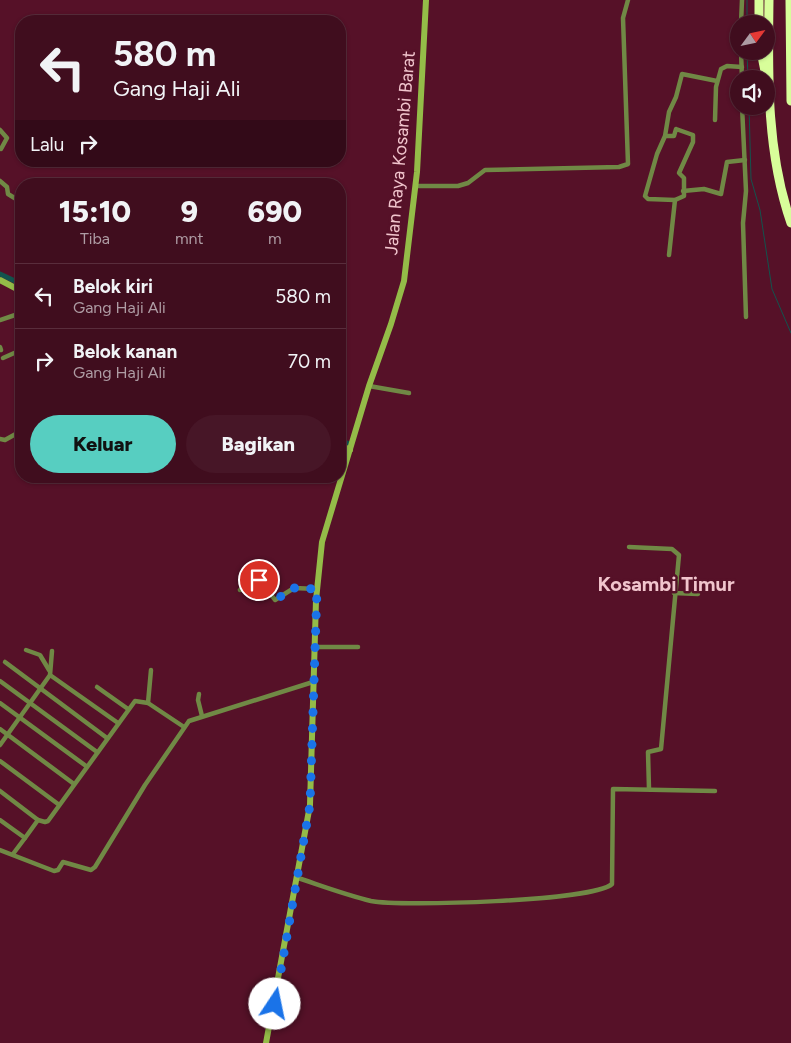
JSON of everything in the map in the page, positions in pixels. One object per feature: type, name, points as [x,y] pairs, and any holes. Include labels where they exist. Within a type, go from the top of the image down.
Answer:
[{"type":"highway","points":[[759,0],[759,15]]},
{"type":"highway","points":[[769,0],[770,70]]},
{"type":"highway","points":[[790,0],[791,101]]},
{"type":"highway","points":[[771,115],[777,172],[791,223]]},
{"type":"main road","name":"Jalan Raya Kosambi Barat","points":[[346,463],[369,386],[392,324],[404,281],[416,186],[426,0]]},
{"type":"main road","points":[[0,280],[15,287]]},
{"type":"main road","points":[[346,448],[350,450]]},
{"type":"main road","name":"Jalan Raya Kosambi Barat","points":[[266,1043],[275,986],[307,829],[313,777],[313,682],[317,589],[322,542],[340,483]]},
{"type":"street","points":[[416,186],[458,186],[468,183],[485,170],[618,167],[628,164],[623,18],[628,0]]},
{"type":"street","points":[[742,0],[742,15]]},
{"type":"street","points":[[715,120],[717,81],[723,67],[742,67],[742,60]]},
{"type":"street","points":[[666,136],[674,136],[676,130],[693,135],[693,142],[679,173],[684,178],[683,198],[675,200],[648,199],[645,196],[657,154],[666,136],[669,112],[676,97],[682,74],[717,81]]},
{"type":"street","points":[[742,115],[746,191],[743,223],[746,317]]},
{"type":"street","points":[[0,130],[7,138],[1,149]]},
{"type":"street","points":[[684,191],[704,189],[721,194],[727,162],[745,160]]},
{"type":"street","points":[[0,181],[7,187],[8,194],[15,198]]},
{"type":"street","points":[[669,255],[675,200]]},
{"type":"street","points":[[0,320],[15,315]]},
{"type":"street","points":[[3,358],[15,353]]},
{"type":"street","points":[[369,386],[409,393]]},
{"type":"street","points":[[0,439],[5,440],[15,434]]},
{"type":"street","points":[[629,547],[672,549],[677,552],[662,749],[648,752],[649,789]]},
{"type":"street","points":[[240,590],[260,580],[275,600],[294,588],[317,589]]},
{"type":"street","points":[[674,593],[698,594]]},
{"type":"street","points":[[314,647],[358,647]]},
{"type":"street","points":[[26,650],[42,656],[49,672],[118,723]]},
{"type":"street","points":[[0,745],[30,703],[49,672],[52,651]]},
{"type":"street","points":[[5,662],[108,738]]},
{"type":"street","points":[[148,703],[150,670]]},
{"type":"street","points":[[0,681],[97,752]]},
{"type":"street","points":[[0,850],[55,871],[64,862],[87,870],[93,868],[144,784],[190,720],[313,682]]},
{"type":"street","points":[[97,687],[128,709]]},
{"type":"street","points":[[199,694],[198,700],[202,716]]},
{"type":"street","points":[[0,791],[38,820],[48,821],[58,804],[135,701],[148,703],[184,727]]},
{"type":"street","points":[[0,703],[86,766]]},
{"type":"street","points":[[0,729],[74,784]]},
{"type":"street","points":[[0,761],[58,804]]},
{"type":"street","points":[[298,878],[380,902],[534,900],[606,888],[612,884],[613,878],[613,789],[715,791]]},
{"type":"street","points":[[0,820],[25,838]]},
{"type":"street","points":[[13,854],[38,820]]},
{"type":"waterway","points":[[747,0],[747,15]]},
{"type":"waterway","points":[[747,60],[748,70]]},
{"type":"waterway","points":[[749,115],[751,179],[760,210],[772,289],[791,333]]},
{"type":"waterway","points":[[0,274],[15,281]]},
{"type":"district","name":"Kosambi Timur","points":[[666,584]]},
{"type":"route","points":[[259,580],[261,580],[275,600],[280,599],[286,591],[290,592],[294,588],[317,589],[313,663],[313,777],[307,829],[275,1004]]}]
